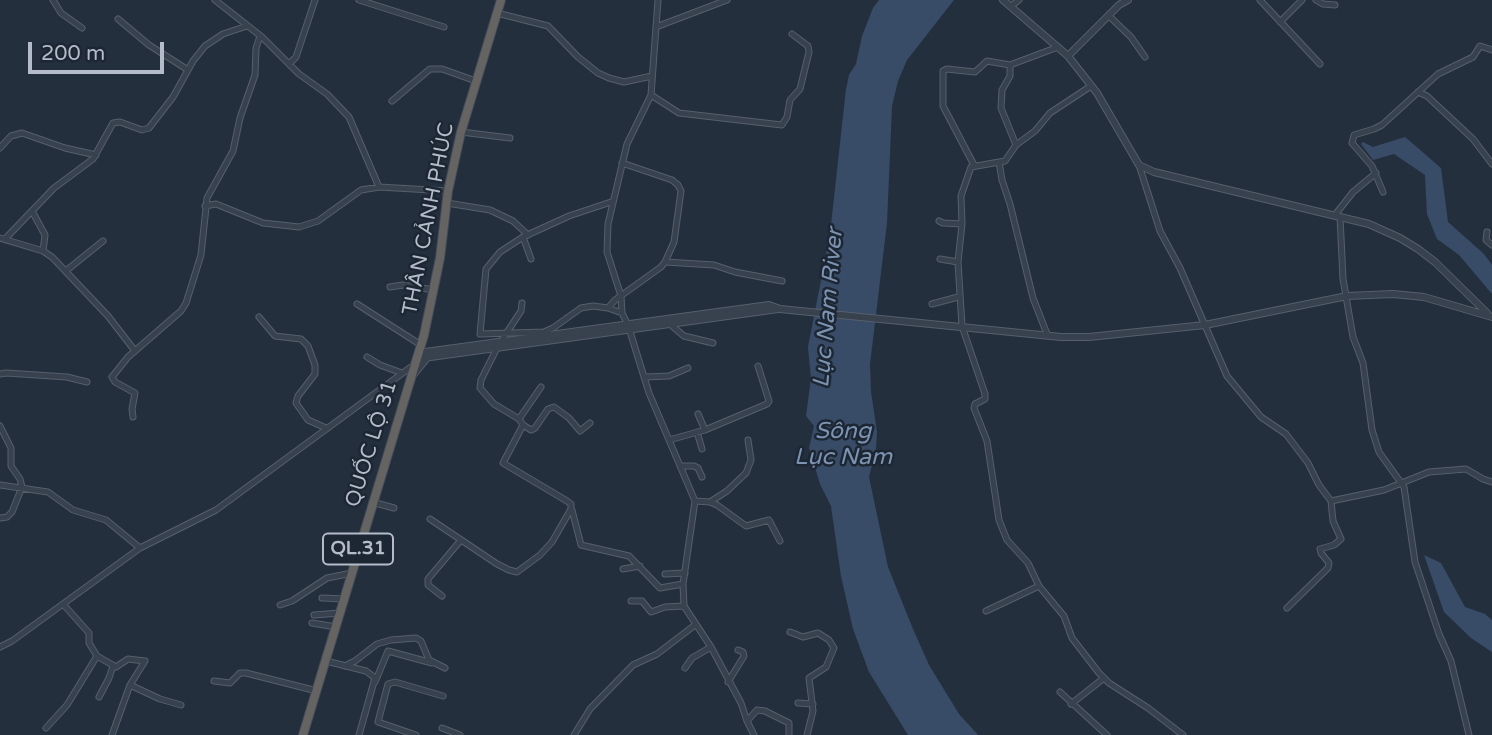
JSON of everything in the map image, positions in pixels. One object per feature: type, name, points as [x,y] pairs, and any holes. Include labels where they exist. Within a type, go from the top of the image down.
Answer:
[{"type":"highway","name":"THÂN CẢNH PHÚC","points":[[417,355],[434,289],[448,191],[461,132],[501,0]]},
{"type":"highway","name":"QUỐC LỘ 31","points":[[303,735],[417,355]]},
{"type":"street","points":[[53,0],[61,13],[82,28]]},
{"type":"street","points":[[215,0],[260,36],[299,74],[327,94],[349,117],[379,187]]},
{"type":"street","points":[[289,64],[296,57],[315,0]]},
{"type":"street","points":[[359,0],[444,27]]},
{"type":"street","points":[[658,0],[651,95],[633,130],[611,202],[607,252],[621,296],[622,313],[669,440],[695,501],[683,584],[684,607],[741,703],[754,735]]},
{"type":"street","points":[[656,27],[727,0]]},
{"type":"street","points":[[1007,3],[1019,0]]},
{"type":"street","points":[[1068,56],[1128,0]]},
{"type":"street","points":[[1260,0],[1320,64]]},
{"type":"street","points":[[1280,22],[1302,0]]},
{"type":"street","points":[[1316,0],[1335,5]]},
{"type":"street","points":[[1007,3],[1068,56],[1091,86],[1139,165],[1160,231],[1180,268],[1231,382],[1261,416],[1286,434],[1331,501],[1333,521],[1341,539],[1334,545],[1321,549],[1329,563],[1328,568],[1287,608]]},
{"type":"street","points":[[497,13],[548,26],[578,57],[609,78],[624,82],[652,76]]},
{"type":"street","points":[[1109,16],[1129,35],[1145,57]]},
{"type":"street","points":[[118,19],[149,45],[188,70]]},
{"type":"street","points":[[135,351],[67,270],[44,251],[3,238],[58,185],[88,165],[113,123],[120,122],[142,130],[149,128],[173,97],[199,53],[217,37],[247,26]]},
{"type":"street","points":[[651,95],[678,113],[782,125],[787,117],[790,100],[800,89],[809,52],[808,46],[792,34]]},
{"type":"street","points":[[133,417],[135,393],[115,382],[112,377],[135,351],[181,311],[186,303],[201,255],[205,206],[212,187],[233,151],[240,118],[255,75],[256,48],[260,36]]},
{"type":"street","points":[[1383,192],[1372,166],[1352,143],[1353,135],[1374,130],[1382,125],[1438,74],[1473,57],[1480,46],[1492,50]]},
{"type":"street","points":[[974,164],[943,106],[943,71],[947,69],[975,72],[987,61],[1010,65],[1058,47]]},
{"type":"street","points":[[1010,65],[1010,76],[1002,90],[1001,108],[1016,145]]},
{"type":"street","points":[[392,101],[430,69],[442,69],[476,81]]},
{"type":"street","points":[[1091,86],[1050,113],[1035,131],[1016,145],[1008,158],[999,162],[974,164],[969,170],[961,195],[958,297],[962,326],[985,394],[985,398],[975,404],[974,408],[987,441],[1002,530],[1013,549],[1028,563],[1039,586],[1064,616],[1072,638],[1104,678],[1183,735]]},
{"type":"street","points":[[1418,92],[1427,96],[1473,139],[1492,164]]},
{"type":"street","points":[[461,132],[510,138]]},
{"type":"street","points":[[0,148],[11,136],[22,133],[96,155]]},
{"type":"street","points":[[999,162],[1032,298],[1047,334]]},
{"type":"street","points":[[608,308],[665,262],[674,242],[680,188],[671,180],[622,163]]},
{"type":"street","points":[[1139,165],[1154,172],[1369,224],[1418,249],[1492,317]]},
{"type":"street","points":[[1376,173],[1353,191],[1337,216],[1343,279],[1353,337],[1363,363],[1374,439],[1387,464],[1402,484],[1415,562],[1438,634],[1451,661],[1469,735]]},
{"type":"street","points":[[205,206],[216,204],[263,223],[299,227],[318,221],[357,192],[379,187],[448,191]]},
{"type":"street","points":[[611,202],[569,216],[500,251],[486,269],[480,334],[544,332],[581,309],[593,306],[622,313]]},
{"type":"street","points":[[447,203],[490,210],[513,221],[526,236],[531,259]]},
{"type":"street","points":[[32,211],[45,235],[44,251]]},
{"type":"street","points":[[939,221],[962,224]]},
{"type":"street","points":[[1487,232],[1486,240],[1492,246]]},
{"type":"street","points":[[67,270],[103,241]]},
{"type":"street","points":[[940,258],[958,262]]},
{"type":"street","points":[[665,262],[714,265],[782,281]]},
{"type":"street","points":[[390,287],[403,285],[434,289]]},
{"type":"street","points":[[358,304],[417,355],[629,328],[769,305],[780,309],[1089,337],[1205,325],[1347,296],[1393,294],[1424,297],[1492,317]]},
{"type":"street","points":[[932,304],[958,297]]},
{"type":"street","points":[[522,303],[521,312],[499,346],[481,380],[480,388],[494,404],[531,430],[548,409],[554,407],[580,430],[590,423]]},
{"type":"street","points":[[629,328],[768,313],[780,309]]},
{"type":"street","points":[[259,317],[275,336],[301,340],[308,346],[315,374],[298,396],[296,403],[308,420],[326,428]]},
{"type":"street","points":[[671,325],[684,336],[713,343]]},
{"type":"street","points":[[424,335],[428,355]]},
{"type":"street","points":[[0,648],[141,548],[216,510],[402,373],[417,355]]},
{"type":"street","points":[[410,380],[428,355]]},
{"type":"street","points":[[367,357],[402,373]]},
{"type":"street","points":[[669,440],[705,430],[767,404],[768,397],[758,366]]},
{"type":"street","points":[[645,377],[669,376],[688,368]]},
{"type":"street","points":[[1,372],[67,377],[87,382]]},
{"type":"street","points":[[541,387],[521,422],[503,463],[570,504],[581,545],[623,553],[640,566],[660,588],[683,584]]},
{"type":"street","points":[[698,414],[705,430]]},
{"type":"street","points":[[0,426],[11,448],[11,466],[22,487],[12,512],[5,518],[0,518]]},
{"type":"street","points":[[697,432],[702,449]]},
{"type":"street","points":[[710,502],[746,473],[751,460],[748,440]]},
{"type":"street","points":[[680,466],[694,466],[702,477]]},
{"type":"street","points":[[1331,501],[1362,496],[1402,484],[1424,473],[1463,469],[1492,482]]},
{"type":"street","points":[[0,485],[45,490],[73,510],[106,520],[141,548]]},
{"type":"street","points":[[695,501],[710,502],[744,526],[769,520],[779,541]]},
{"type":"street","points":[[372,502],[394,508]]},
{"type":"street","points":[[430,519],[509,570],[517,572],[552,542],[571,509]]},
{"type":"street","points":[[442,596],[428,585],[428,579],[461,540]]},
{"type":"street","points":[[623,569],[640,566]]},
{"type":"street","points":[[665,574],[678,571],[685,573]]},
{"type":"street","points":[[280,605],[292,601],[327,578],[352,573]]},
{"type":"street","points":[[986,611],[1039,586]]},
{"type":"street","points":[[322,598],[344,599]]},
{"type":"street","points":[[631,601],[642,601],[653,612],[665,607],[684,607]]},
{"type":"street","points":[[63,604],[89,633],[92,650],[97,656],[118,667],[128,659],[145,661],[130,685],[112,735]]},
{"type":"street","points":[[314,615],[340,613]]},
{"type":"street","points":[[312,623],[336,627]]},
{"type":"street","points":[[574,735],[590,709],[625,672],[640,661],[657,654],[695,625]]},
{"type":"street","points":[[790,632],[803,637],[818,633],[829,640],[834,648],[826,667],[809,678],[813,719],[807,735]]},
{"type":"street","points":[[345,666],[377,644],[391,639],[416,638],[421,640],[432,663]]},
{"type":"street","points":[[685,668],[696,654],[710,647]]},
{"type":"street","points":[[728,682],[739,667],[744,654],[738,650]]},
{"type":"street","points":[[359,735],[375,682],[388,651],[445,668]]},
{"type":"street","points":[[46,728],[67,705],[97,656]]},
{"type":"street","points":[[326,661],[373,675],[375,682]]},
{"type":"street","points":[[99,697],[113,666]]},
{"type":"street","points":[[215,681],[230,683],[240,673],[246,673],[317,691]]},
{"type":"street","points":[[1071,704],[1104,678]]},
{"type":"street","points":[[416,735],[378,722],[388,684],[395,682],[443,696]]},
{"type":"street","points":[[130,685],[181,705]]},
{"type":"street","points":[[1060,692],[1107,735]]},
{"type":"street","points":[[798,703],[813,704]]},
{"type":"street","points":[[747,721],[757,710],[765,711],[789,723],[789,735]]},
{"type":"street","points":[[442,728],[460,735]]},
{"type":"water","name":"Sông Lục Nam","points":[[879,0],[954,0],[907,60],[892,106],[887,223],[870,364],[877,432],[869,477],[888,567],[913,629],[929,665],[959,714],[978,735],[908,735],[869,672],[853,629],[841,576],[831,506],[820,484],[809,448],[814,426],[806,416],[811,378],[808,347],[830,234],[846,89],[849,75],[856,64],[862,36]]},
{"type":"water","points":[[1405,137],[1441,168],[1448,222],[1484,254],[1492,265],[1492,294],[1459,255],[1437,239],[1427,214],[1425,175],[1394,154],[1373,160],[1361,144],[1363,142],[1373,147]]},
{"type":"water","points":[[1424,555],[1441,563],[1465,607],[1485,614],[1492,620],[1492,652],[1471,638],[1444,612]]},
{"type":"water label","name":"Lục Nam River","points":[[829,308]]}]
